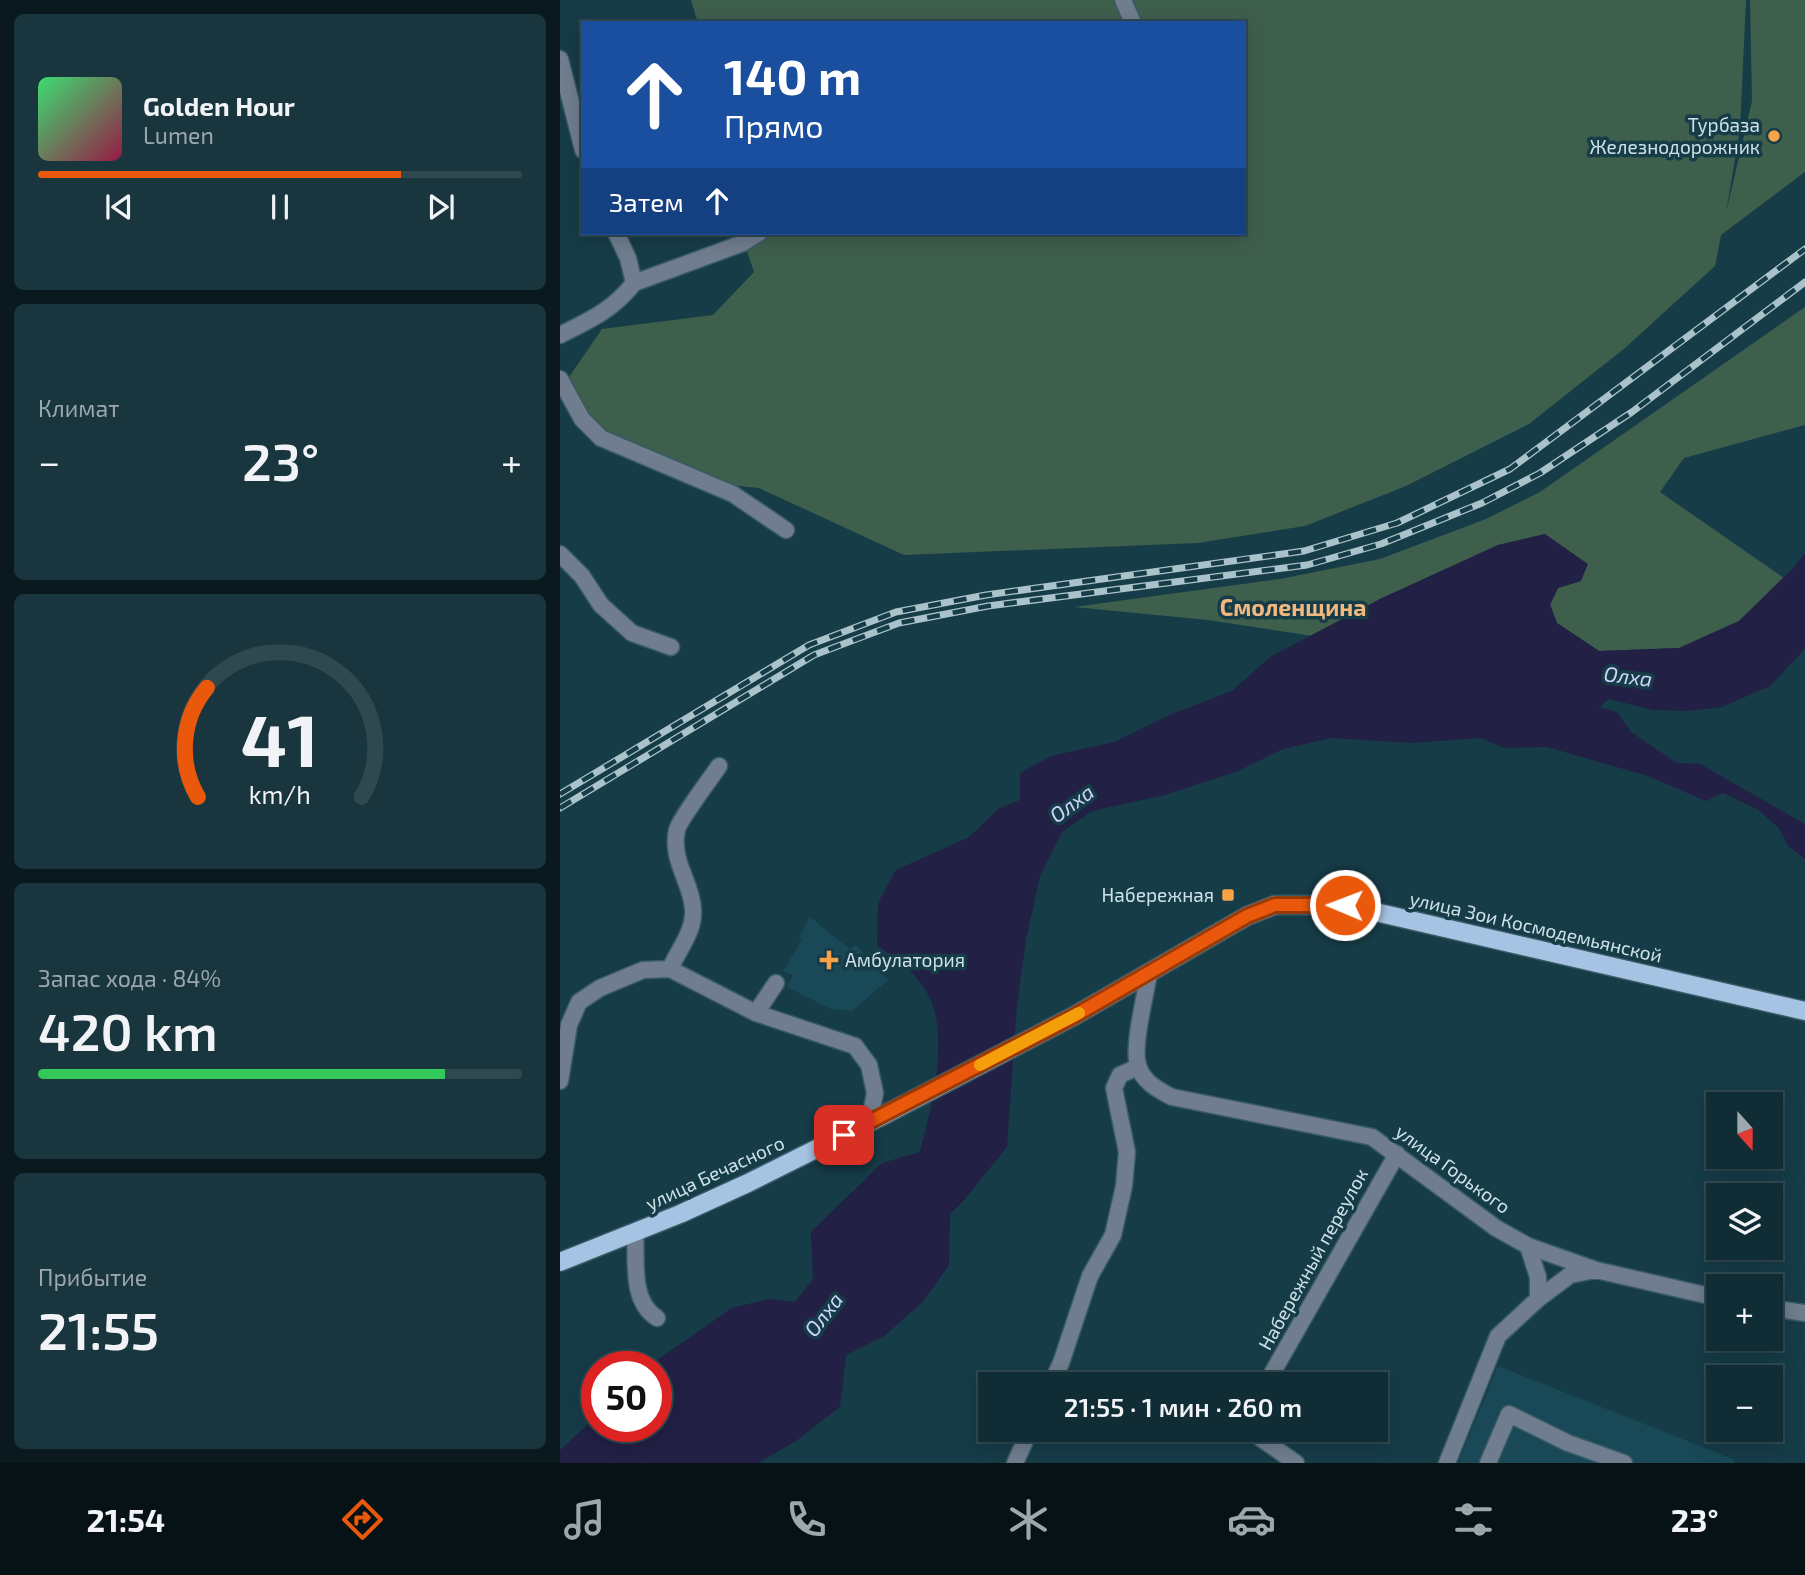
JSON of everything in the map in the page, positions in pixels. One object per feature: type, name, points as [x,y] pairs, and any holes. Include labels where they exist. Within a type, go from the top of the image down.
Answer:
[{"type":"main road","name":"улица Зои Космодемьянской","points":[[1074,1016],[1238,920],[1275,905],[1345,905],[1805,1011]]},
{"type":"main road","name":"улица Бечасного","points":[[560,1262],[635,1233],[747,1183],[1074,1016]]},
{"type":"street","points":[[1124,0],[1132,21]]},
{"type":"street","points":[[560,59],[581,142]]},
{"type":"street","points":[[617,235],[628,258],[634,283]]},
{"type":"street","points":[[560,335],[604,313],[624,296],[634,283],[743,243],[756,235]]},
{"type":"street","points":[[560,379],[582,419],[601,438],[733,494],[786,530]]},
{"type":"street","points":[[560,554],[582,576],[601,605],[632,633],[671,647]]},
{"type":"street","points":[[670,969],[687,939],[694,909],[677,858],[677,828],[719,766]]},
{"type":"street","points":[[560,1081],[569,1025],[579,1002],[600,988],[643,970],[670,969],[756,1013],[855,1046],[869,1065],[876,1119]]},
{"type":"street","points":[[1057,1372],[1090,1276],[1113,1235],[1125,1186],[1127,1152],[1114,1087],[1120,1074],[1138,1067],[1136,1054],[1149,973]]},
{"type":"street","points":[[756,1013],[776,983]]},
{"type":"street","name":"улица Горького","points":[[1138,1067],[1155,1088],[1172,1097],[1372,1137],[1496,1228],[1528,1246],[1596,1270],[1706,1295]]},
{"type":"street","name":"Набережный переулок","points":[[1273,1372],[1396,1154]]},
{"type":"street","points":[[635,1233],[638,1295],[646,1311],[657,1318]]},
{"type":"street","points":[[1528,1246],[1538,1277],[1538,1300]]},
{"type":"street","points":[[1447,1463],[1499,1336],[1570,1275],[1596,1270]]},
{"type":"street","points":[[1783,1310],[1805,1313]]},
{"type":"street","points":[[1488,1463],[1509,1414],[1568,1443],[1624,1463]]},
{"type":"street","points":[[1015,1463],[1025,1442]]},
{"type":"street","points":[[1266,1442],[1296,1463]]},
{"type":"shaded area","name":"Амбулатория","points":[[810,917],[850,949],[856,945],[888,980],[852,1011],[831,1009],[787,987],[793,975],[783,971],[802,940],[799,937]]},
{"type":"shaded area","points":[[1498,1366],[1735,1460],[1734,1463],[1458,1463]]},
{"type":"green space","points":[[691,0],[1746,0],[1740,129],[1726,213],[1752,101],[1750,0],[1805,0],[1805,172],[1721,235],[1715,266],[1625,348],[1529,424],[1406,486],[1305,526],[1198,543],[904,555],[759,488],[688,481],[587,427],[567,380],[602,329],[713,315],[754,272],[742,235],[1246,235],[1246,21],[697,21]]},
{"type":"green space","points":[[1805,307],[1805,425],[1684,458],[1660,492],[1784,578],[1739,621],[1679,648],[1599,651],[1557,623],[1550,604],[1558,588],[1581,581],[1545,534],[1498,545],[1380,599],[1313,636],[1208,620],[1074,607],[1280,579],[1380,559],[1486,519],[1540,492]]},
{"type":"water","name":"Олха","points":[[1545,534],[1588,564],[1581,581],[1558,588],[1550,605],[1557,623],[1599,651],[1679,648],[1739,621],[1805,553],[1805,649],[1770,686],[1722,707],[1687,711],[1653,710],[1609,699],[1599,707],[1617,712],[1631,732],[1677,763],[1700,764],[1805,824],[1805,859],[1789,847],[1778,827],[1757,809],[1723,793],[1706,801],[1648,776],[1547,747],[1504,748],[1481,738],[1411,743],[1331,738],[1283,749],[1238,771],[1165,795],[1092,811],[1062,832],[1040,876],[1026,940],[1017,1004],[1007,1147],[950,1214],[949,1265],[923,1302],[883,1337],[846,1355],[840,1407],[796,1441],[758,1463],[560,1463],[560,1450],[581,1431],[581,1442],[672,1442],[670,1351],[732,1308],[768,1299],[795,1302],[813,1279],[811,1232],[882,1163],[920,1152],[937,1071],[938,1028],[934,1009],[917,978],[892,955],[877,946],[878,903],[896,870],[969,837],[998,809],[1020,800],[1020,773],[1051,756],[1114,742],[1174,713],[1232,691],[1270,657],[1380,599],[1498,545]]},
{"type":"railway","points":[[560,794],[809,645],[896,612],[986,595],[1304,551],[1397,523],[1510,469],[1805,249]]},
{"type":"railway","points":[[560,808],[814,655],[899,623],[988,606],[1307,565],[1381,544],[1482,503],[1540,473],[1632,412],[1805,282]]},
{"type":"slow traffic","points":[[980,1065],[1079,1013]]},
{"type":"place","name":"Турбаза Железнодорожник","points":[[1774,136]]},
{"type":"place","name":"Набережная","points":[[1228,895]]},
{"type":"place","name":"Амбулатория","points":[[829,960]]},
{"type":"district","name":"Смоленщина","points":[[1293,608]]},
{"type":"route","points":[[844,1135],[1074,1016],[1247,916],[1275,905],[1345,905]]}]
